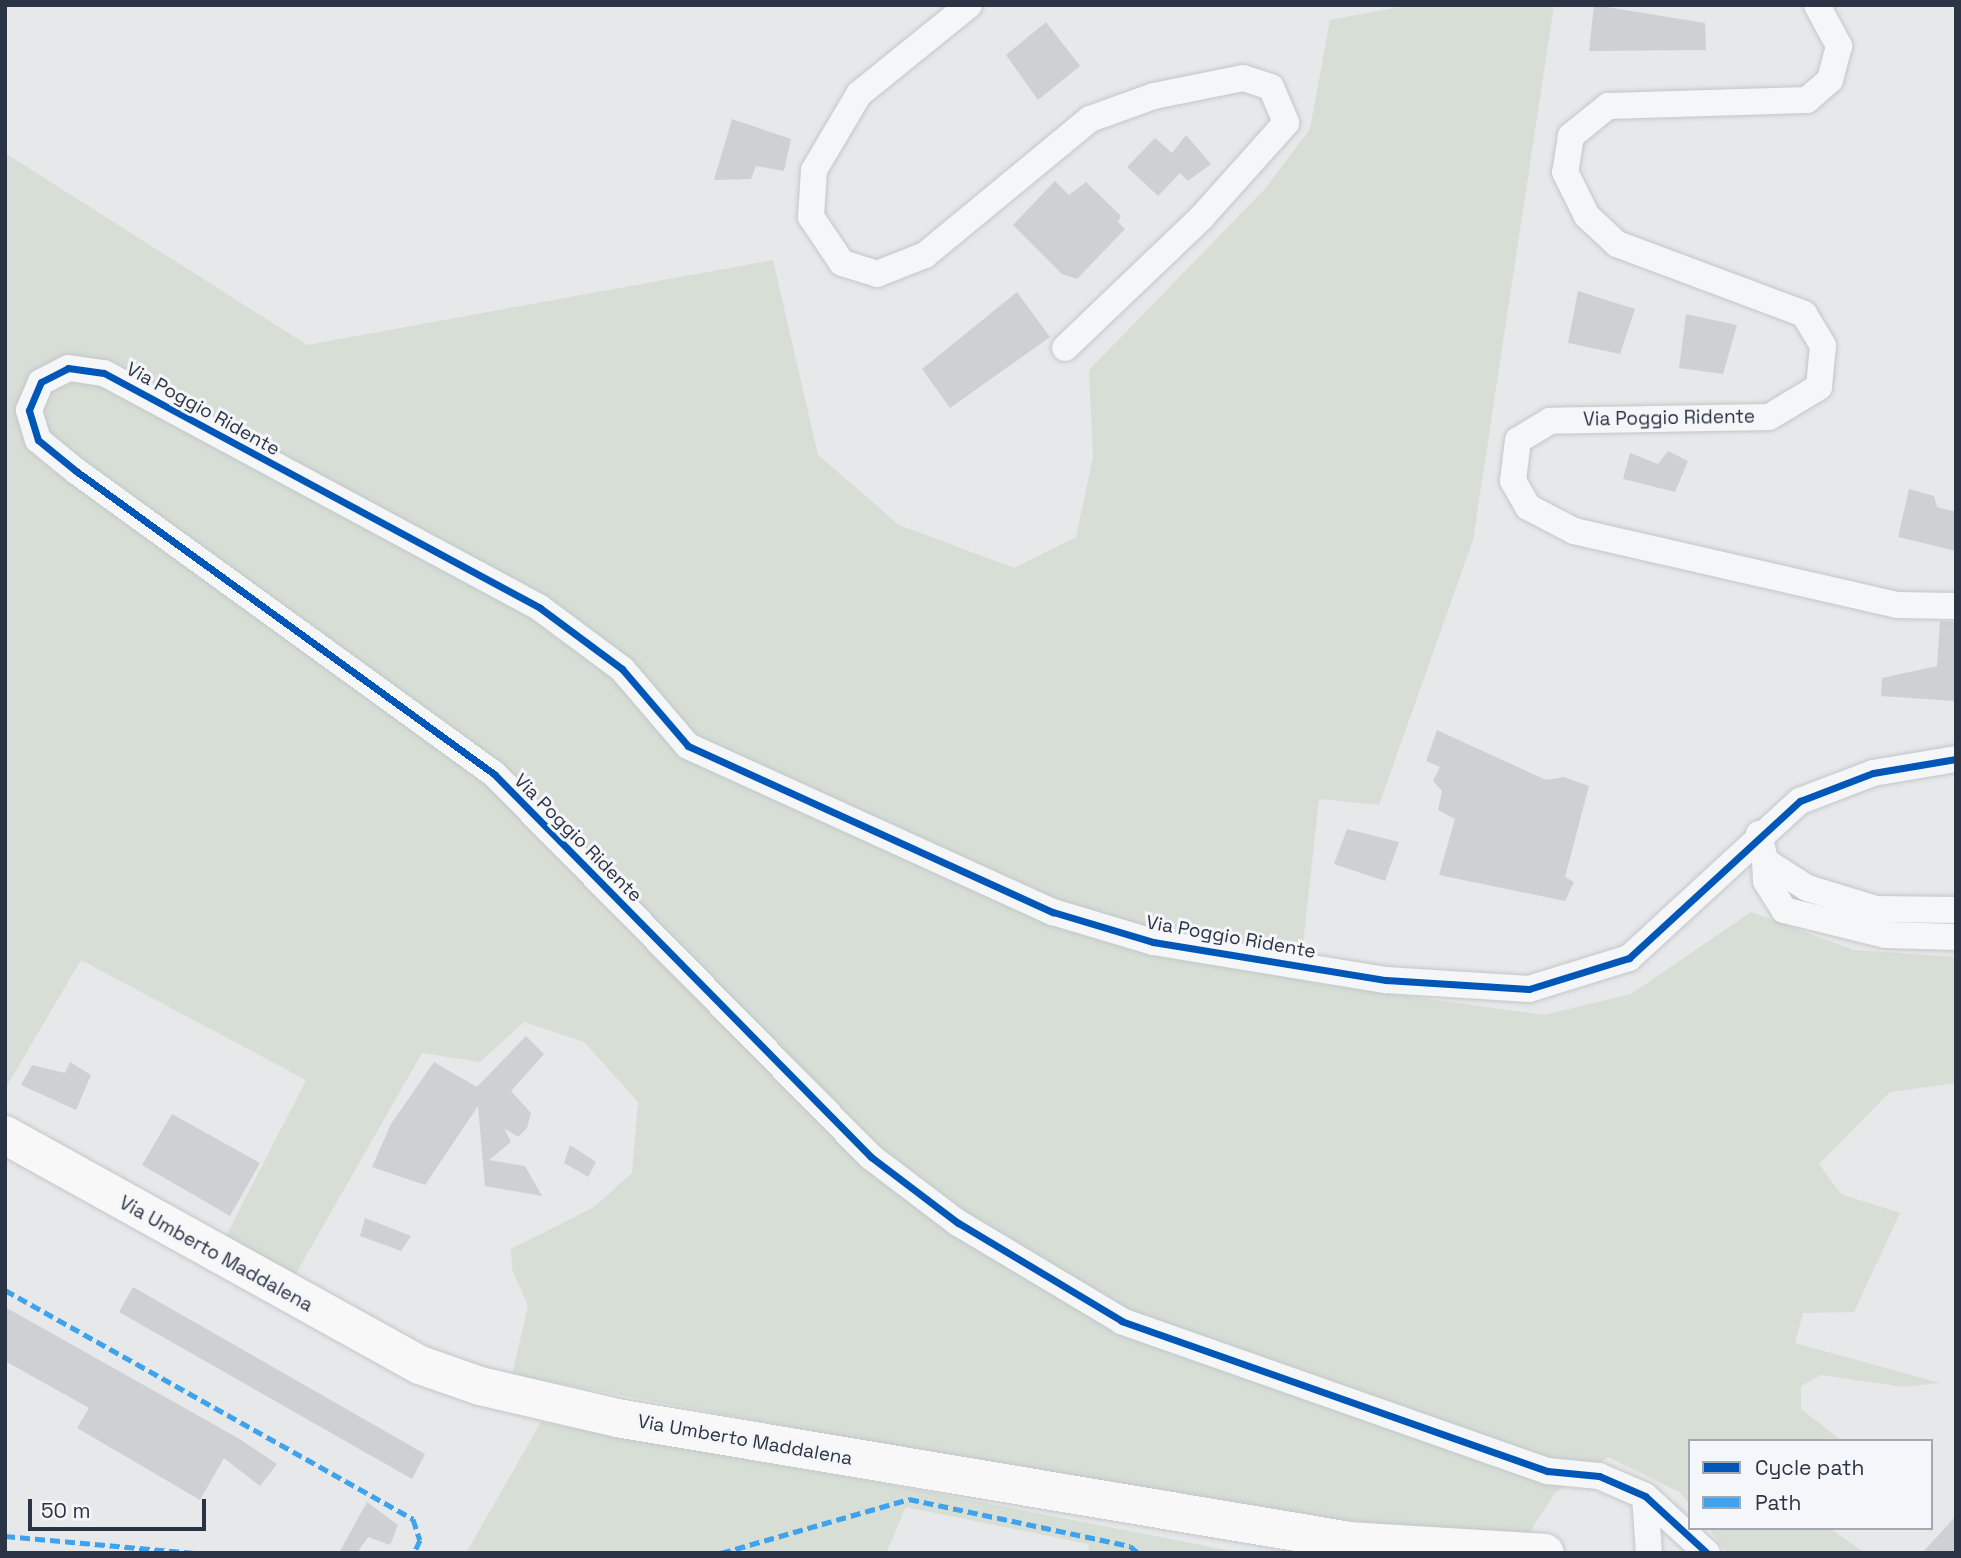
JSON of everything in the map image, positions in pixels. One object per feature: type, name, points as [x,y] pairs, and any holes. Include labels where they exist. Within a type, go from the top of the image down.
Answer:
[{"type":"street","points":[[970,5],[859,94],[814,170],[810,217],[842,263],[877,274],[925,255],[1090,119],[1154,96],[1243,78],[1271,87],[1286,122],[1201,218],[1066,348]]},
{"type":"street","name":"Via Poggio Ridente","points":[[1817,5],[1839,46],[1830,80],[1807,100],[1608,106],[1571,136],[1565,172],[1587,216],[1617,244],[1804,314],[1823,346],[1819,387],[1769,417],[1550,421],[1517,440],[1513,481],[1528,507],[1574,531],[1897,605],[1956,606]]},
{"type":"street","name":"Via Poggio Ridente","points":[[1707,1553],[1687,1543],[1645,1496],[1599,1476],[1547,1471],[1417,1429],[1122,1321],[958,1223],[871,1157],[494,774],[76,471],[38,440],[29,410],[41,382],[68,368],[104,373],[540,608],[622,669],[688,746],[1053,912],[1153,942],[1386,979],[1529,989],[1629,958],[1759,834],[1827,787],[1956,759]]},
{"type":"street","points":[[1759,834],[1766,881],[1784,910],[1886,935],[1956,937]]},
{"type":"street","points":[[1765,861],[1807,888],[1876,909],[1956,910]]},
{"type":"street","name":"Via Umberto Maddalena","points":[[5,1135],[420,1365],[480,1386],[617,1418],[1310,1534],[1545,1553]]},
{"type":"street","points":[[1645,1496],[1649,1553]]},
{"type":"shaded area","points":[[1411,5],[1554,5],[1473,540],[1379,805],[1319,799],[1304,935],[1306,982],[1544,1015],[1631,994],[1751,912],[1854,950],[1956,957],[1956,1083],[1890,1092],[1819,1164],[1841,1194],[1900,1213],[1854,1312],[1803,1313],[1795,1343],[1940,1383],[1903,1387],[1821,1375],[1801,1386],[1801,1409],[1839,1439],[1688,1439],[1688,1502],[1680,1492],[1608,1457],[1555,1493],[1527,1536],[1345,1521],[1037,1473],[512,1375],[528,1306],[512,1269],[511,1249],[594,1207],[632,1173],[638,1102],[584,1042],[524,1022],[480,1062],[422,1053],[294,1277],[226,1236],[306,1080],[81,960],[5,1089],[5,153],[307,345],[773,260],[818,455],[899,525],[1014,568],[1076,537],[1093,457],[1089,370],[1264,190],[1310,129],[1330,20]]},
{"type":"shaded area","points":[[541,1422],[914,1489],[1242,1553],[1090,1553],[1088,1544],[906,1507],[886,1553],[466,1553]]},
{"type":"shaded area","points":[[1710,1530],[1832,1530],[1865,1553],[1727,1553]]},
{"type":"building","points":[[1594,5],[1705,23],[1706,50],[1589,51]]},
{"type":"building","points":[[1046,22],[1080,66],[1038,100],[1006,55]]},
{"type":"building","points":[[732,119],[791,139],[784,171],[756,166],[751,179],[714,180]]},
{"type":"building","points":[[1186,135],[1211,164],[1188,181],[1180,173],[1158,196],[1127,167],[1155,138],[1172,153]]},
{"type":"building","points":[[1055,181],[1069,195],[1086,182],[1121,216],[1118,222],[1125,229],[1077,279],[1062,274],[1013,225]]},
{"type":"building","points":[[1578,291],[1635,309],[1620,354],[1568,343]]},
{"type":"building","points":[[1017,292],[1050,337],[950,408],[922,369]]},
{"type":"building","points":[[1686,314],[1737,325],[1723,374],[1679,368]]},
{"type":"building","points":[[1668,451],[1688,461],[1675,492],[1623,479],[1630,453],[1658,464]]},
{"type":"building","points":[[1909,489],[1934,496],[1937,507],[1956,512],[1956,551],[1898,537]]},
{"type":"building","points":[[1940,621],[1956,622],[1956,701],[1881,696],[1882,678],[1937,666]]},
{"type":"building","points":[[1437,730],[1546,780],[1564,777],[1589,786],[1565,877],[1574,882],[1565,901],[1439,875],[1455,819],[1438,810],[1442,791],[1433,781],[1440,767],[1426,761]]},
{"type":"building","points":[[1347,829],[1399,842],[1385,881],[1334,864]]},
{"type":"building","points":[[526,1036],[544,1054],[511,1091],[531,1113],[527,1128],[518,1137],[504,1128],[511,1142],[489,1160],[525,1166],[542,1196],[485,1186],[478,1106],[425,1185],[372,1167],[391,1124],[434,1062],[477,1087]]},
{"type":"building","points":[[70,1062],[91,1075],[76,1110],[21,1085],[32,1065],[65,1073]]},
{"type":"building","points":[[172,1114],[260,1163],[230,1216],[142,1165]]},
{"type":"building","points":[[570,1145],[596,1162],[588,1177],[564,1163]]},
{"type":"building","points":[[365,1218],[411,1236],[401,1251],[360,1236]]},
{"type":"building","points":[[133,1287],[425,1454],[412,1479],[119,1312]]},
{"type":"building","points":[[5,1307],[238,1438],[277,1464],[260,1486],[224,1458],[200,1500],[77,1428],[89,1408],[5,1361]]},
{"type":"building","points":[[367,1502],[398,1525],[390,1545],[368,1537],[357,1553],[339,1553]]},
{"type":"building","points":[[1956,1516],[1956,1553],[1922,1553]]},
{"type":"marked path","points":[[5,1290],[413,1519],[420,1540],[414,1553]]},
{"type":"marked path","points":[[721,1553],[909,1499],[1130,1546],[1138,1553]]},
{"type":"marked path","points":[[5,1536],[197,1553]]},
{"type":"cycle path","points":[[1707,1553],[1645,1496],[1599,1476],[1547,1471],[1122,1321],[958,1223],[871,1157],[494,774],[76,471],[38,440],[29,410],[41,382],[68,368],[104,373],[540,608],[622,669],[688,746],[1053,912],[1153,942],[1386,980],[1529,989],[1629,958],[1800,801],[1873,773],[1956,759]]}]
